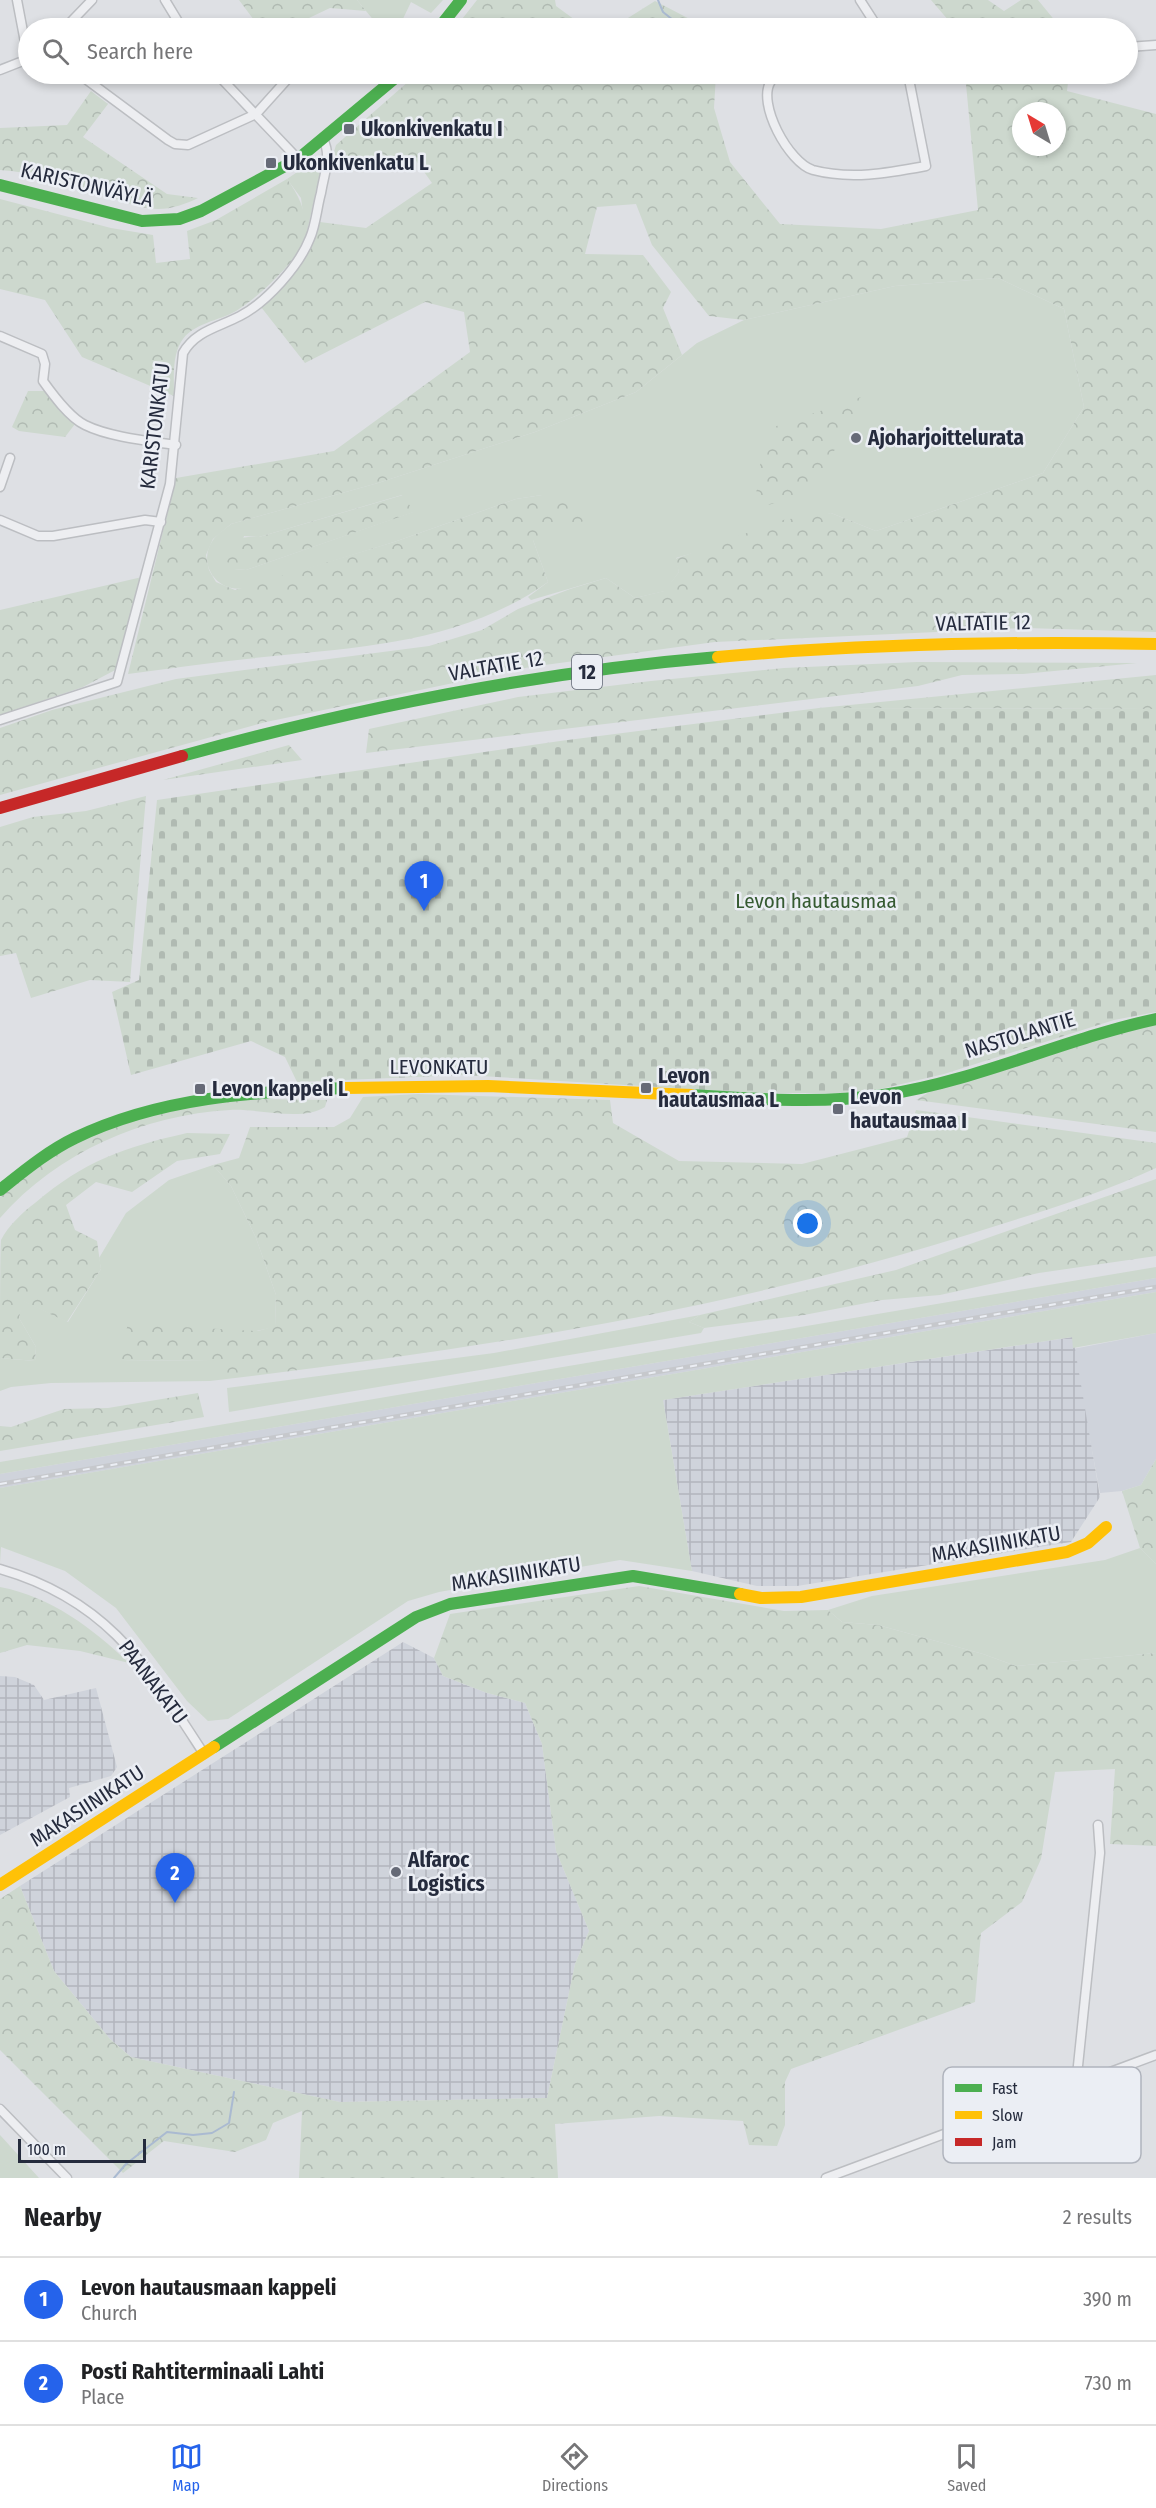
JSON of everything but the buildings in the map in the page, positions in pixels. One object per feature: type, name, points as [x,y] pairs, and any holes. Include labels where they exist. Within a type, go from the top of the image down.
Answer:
[{"type":"main road","points":[[447,18],[461,0]]},
{"type":"main road","points":[[323,139],[388,84]]},
{"type":"main road","name":"KARISTONVÄYLÄ","points":[[0,185],[142,221],[157,222],[179,219],[201,211],[298,159],[323,139]]},
{"type":"main road","name":"VALTATIE 12","points":[[0,808],[178,756],[292,727],[428,698],[529,680],[716,656],[823,648],[1012,642],[1156,644]]},
{"type":"main road","name":"NASTOLANTIE","points":[[897,1093],[1116,1026],[1156,1019]]},
{"type":"main road","name":"LEVONKATU","points":[[2,1188],[64,1143],[122,1117],[178,1101],[252,1092],[405,1085],[651,1092],[758,1100],[844,1099],[897,1093]]},
{"type":"main road","name":"MAKASIINIKATU","points":[[0,1885],[416,1617],[450,1604],[633,1576],[761,1598],[801,1597],[1066,1552],[1088,1543],[1106,1527]]},
{"type":"street","points":[[17,0],[20,18]]},
{"type":"street","points":[[75,18],[92,0]]},
{"type":"street","points":[[165,0],[176,18]]},
{"type":"street","points":[[860,0],[872,18]]},
{"type":"street","points":[[1138,46],[1156,45]]},
{"type":"street","points":[[0,70],[18,63]]},
{"type":"street","points":[[92,84],[168,140],[182,145],[195,142],[256,114],[283,84]]},
{"type":"street","points":[[227,84],[298,159]]},
{"type":"street","points":[[771,84],[769,102],[780,138],[800,164],[812,169],[870,176],[926,166],[910,84]]},
{"type":"street","name":"KARISTONKATU","points":[[0,720],[117,682],[161,522],[176,446],[183,353],[189,342],[199,334],[243,315],[256,305],[302,255],[310,237],[328,155],[323,139]]},
{"type":"street","points":[[0,336],[42,354],[44,358],[43,381],[71,414],[83,424],[176,446]]},
{"type":"street","points":[[0,487],[10,458]]},
{"type":"street","points":[[0,520],[38,536],[53,536],[146,520],[161,522]]},
{"type":"street","name":"PAANAKATU","points":[[0,1569],[71,1598],[111,1628],[145,1666],[204,1754]]},
{"type":"street","points":[[1078,2067],[1100,1853],[1098,1825]]},
{"type":"street","points":[[1124,2067],[1156,2055]]},
{"type":"street","points":[[0,2109],[67,2178]]},
{"type":"street","points":[[826,2178],[943,2134]]},
{"type":"shaded area","points":[[1156,1278],[1156,1292],[0,1488],[0,1474]]},
{"type":"shaded area","points":[[1156,1333],[1156,1459],[1141,1485],[1122,1491],[1100,1493],[1073,1349]]},
{"type":"shaded area","points":[[1073,1337],[1100,1497],[1071,1542],[797,1586],[757,1586],[692,1571],[663,1400]]},
{"type":"shaded area","points":[[403,1642],[434,1658],[443,1676],[487,1693],[525,1703],[542,1744],[556,1851],[589,1931],[575,1964],[547,2098],[340,2102],[131,2057],[110,2039],[54,1971],[20,1886]]},
{"type":"shaded area","points":[[0,1676],[15,1677],[34,1685],[44,1700],[96,1688],[117,1767],[111,1776],[69,1788],[70,1797],[0,1835]]},
{"type":"green space","points":[[239,0],[357,0],[366,11],[330,8],[309,18],[252,18]]},
{"type":"green space","points":[[357,0],[443,0],[431,13],[411,2],[403,18],[372,18]]},
{"type":"green space","points":[[477,0],[555,0],[556,6],[572,18],[463,18]]},
{"type":"green space","points":[[931,0],[988,0],[1004,11],[1021,0],[1038,0],[1053,18],[946,18]]},
{"type":"green space","points":[[655,1],[688,18],[628,18]]},
{"type":"green space","points":[[406,84],[715,84],[714,108],[730,162],[780,224],[881,229],[978,210],[966,84],[1068,84],[1067,91],[1156,114],[1156,632],[1026,628],[715,642],[530,667],[266,722],[0,795],[0,728],[52,710],[176,679],[429,646],[482,630],[518,609],[606,578],[635,598],[664,591],[679,572],[675,559],[783,520],[831,513],[876,531],[1043,473],[1084,407],[1064,309],[998,278],[895,286],[744,320],[709,316],[652,245],[636,204],[597,207],[585,254],[643,255],[671,292],[663,308],[682,355],[636,392],[535,432],[378,483],[231,524],[213,539],[206,555],[209,570],[216,582],[235,590],[394,542],[516,499],[542,495],[562,499],[597,516],[533,540],[548,582],[484,617],[451,629],[416,637],[346,649],[128,674],[176,478],[334,451],[470,352],[464,312],[425,302],[305,363],[261,307],[289,279],[305,258],[320,222],[366,228],[432,183],[412,155],[331,162],[336,145]]},
{"type":"green space","points":[[91,91],[108,104],[83,137],[167,194],[198,198],[174,207],[151,209],[52,179],[0,170],[0,128],[67,125]]},
{"type":"green space","points":[[318,158],[322,164],[306,236],[301,198],[287,179]]},
{"type":"green space","points":[[287,179],[299,198],[304,212],[306,234],[303,243],[288,265],[255,297],[236,311],[199,326],[186,336],[176,354],[174,396],[82,357],[45,300],[0,289],[0,199],[111,228],[153,235],[156,263],[190,259],[187,231],[216,220]]},
{"type":"green space","name":"Ajoharjoittelurata","points":[[998,278],[1064,309],[1084,407],[1043,473],[876,531],[831,513],[676,558],[679,572],[665,591],[635,598],[606,578],[531,600],[528,597],[548,582],[533,540],[542,495],[516,499],[394,542],[245,588],[235,589],[219,582],[209,567],[208,549],[213,540],[231,524],[378,483],[535,432],[636,392],[697,343],[744,320],[895,286]],"holes":[[[402,495],[413,512],[246,570],[234,569],[244,536],[259,537]]]},
{"type":"green space","points":[[28,391],[46,391],[75,424],[65,437],[19,431],[12,427]]},
{"type":"green space","points":[[861,397],[862,408],[806,494],[754,509],[765,430]]},
{"type":"green space","points":[[403,495],[414,512],[246,570],[234,569],[227,562],[224,552],[239,539],[259,537]]},
{"type":"green space","points":[[142,577],[119,668],[83,687],[0,715],[0,610]]},
{"type":"green space","points":[[917,662],[1137,663],[1023,674],[962,675],[918,686],[366,753],[369,729],[518,697],[784,668]]},
{"type":"green space","points":[[1156,675],[1156,709],[819,708]]},
{"type":"green space","name":"Levon hautausmaa","points":[[819,708],[1156,709],[1156,1012],[1114,1020],[944,1074],[872,1091],[847,1093],[754,1093],[464,1075],[297,1082],[285,1057],[251,1041],[131,1075],[112,992],[139,980],[157,800],[560,741]]},
{"type":"green space","points":[[289,745],[302,760],[163,780]]},
{"type":"green space","points":[[146,796],[130,982],[90,980],[31,998],[16,953],[0,956],[0,827],[33,817],[86,811]]},
{"type":"green space","points":[[1156,1024],[1156,1132],[916,1100],[941,1085],[1117,1032]]},
{"type":"green space","points":[[418,1094],[610,1100],[613,1123],[679,1161],[802,1164],[907,1137],[916,1110],[1156,1143],[1156,1168],[1063,1204],[875,1262],[781,1286],[592,1326],[401,1356],[210,1381],[210,1361],[118,1360],[128,1324],[258,1331],[275,1326],[276,1295],[256,1238],[231,1186],[213,1165],[239,1158],[250,1127],[334,1127],[350,1118],[363,1097]]},
{"type":"green space","points":[[245,1099],[327,1100],[325,1107],[304,1114],[230,1110],[198,1113],[134,1129],[75,1156],[48,1174],[0,1218],[0,1197],[27,1174],[84,1139],[145,1117],[177,1109]]},
{"type":"green space","points":[[187,1133],[230,1134],[220,1154],[177,1161],[132,1192],[96,1182],[66,1205],[75,1230],[97,1241],[101,1269],[67,1322],[23,1301],[19,1318],[36,1347],[35,1361],[0,1358],[1,1240],[12,1225],[53,1189],[88,1166],[125,1150]]},
{"type":"green space","points":[[213,1165],[231,1186],[256,1238],[276,1295],[275,1327],[118,1360],[211,1361],[210,1381],[51,1383],[11,1387],[0,1391],[0,1358],[35,1361],[36,1347],[19,1318],[22,1300],[68,1322],[101,1269],[99,1258],[126,1213],[169,1180]]},
{"type":"green space","points":[[1156,1179],[1156,1256],[1039,1273],[940,1295],[882,1300],[804,1315],[704,1328],[689,1322],[700,1315],[896,1270]]},
{"type":"green space","points":[[1156,1267],[1156,1278],[0,1474],[0,1462]]},
{"type":"green space","points":[[1156,1292],[1156,1333],[1073,1348],[1072,1337],[663,1400],[692,1571],[620,1560],[439,1592],[408,1601],[228,1719],[208,1721],[187,1701],[116,1608],[65,1571],[1,1547],[0,1563],[0,1488]]},
{"type":"green space","points":[[700,1315],[689,1322],[704,1328],[701,1333],[229,1412],[227,1388],[494,1353]]},
{"type":"green space","points":[[198,1393],[204,1417],[0,1451],[0,1426],[11,1427],[64,1409],[108,1408]]},
{"type":"green space","points":[[1156,1459],[1156,1564],[1140,1548],[1122,1491],[1141,1485]]},
{"type":"green space","points":[[1140,1548],[1156,1564],[1156,1653],[1016,1666],[983,1654],[878,1625],[842,1622],[828,1610],[872,1596],[1105,1560]]},
{"type":"green space","points":[[639,1586],[784,1611],[828,1610],[842,1622],[878,1625],[983,1654],[1016,1666],[1156,1653],[1156,1846],[1110,1844],[1115,1769],[1055,1772],[1041,1859],[1022,1902],[981,1933],[975,2002],[791,2069],[785,2082],[785,2125],[777,2146],[749,2145],[743,2121],[659,2116],[555,2124],[558,2178],[299,2178],[302,2111],[273,2123],[266,2140],[235,2152],[164,2141],[123,2173],[0,2050],[0,1899],[20,1886],[54,1971],[110,2039],[131,2057],[340,2102],[547,2098],[575,1964],[589,1931],[556,1851],[542,1744],[525,1703],[487,1693],[443,1676],[434,1658],[450,1614]]},
{"type":"green space","points":[[0,1587],[37,1598],[54,1606],[86,1626],[129,1663],[80,1651],[27,1645],[0,1653]]},
{"type":"green space","points":[[0,2135],[39,2178],[0,2178]]},
{"type":"waterway","points":[[658,0],[663,12],[670,18]]},
{"type":"waterway","points":[[114,2178],[126,2164],[167,2132],[193,2135],[212,2133],[229,2123],[234,2092]]},
{"type":"railway","points":[[0,1484],[1156,1287]]},
{"type":"traffic: fast","points":[[447,18],[461,0]]},
{"type":"traffic: fast","points":[[0,185],[142,221],[179,219],[201,211],[298,159],[388,84]]},
{"type":"traffic: fast","points":[[182,756],[314,722],[448,694],[582,672],[718,657]]},
{"type":"traffic: fast","points":[[692,1095],[811,1100],[883,1095],[952,1080],[1088,1037],[1156,1019]]},
{"type":"traffic: fast","points":[[0,1190],[65,1143],[107,1124],[140,1113],[207,1099],[345,1088]]},
{"type":"traffic: fast","points":[[214,1747],[416,1617],[450,1604],[633,1576],[740,1594]]},
{"type":"traffic: slow","points":[[718,657],[937,644],[1156,644]]},
{"type":"traffic: slow","points":[[345,1088],[488,1086],[692,1095]]},
{"type":"traffic: slow","points":[[740,1594],[761,1598],[801,1597],[1067,1552],[1088,1543],[1106,1527]]},
{"type":"traffic: slow","points":[[0,1885],[214,1747]]},
{"type":"traffic: jam","points":[[0,808],[182,756]]},
{"type":"place","name":"Ukonkivenkatu I","points":[[349,129]]},
{"type":"place","name":"Ukonkivenkatu L","points":[[271,163]]},
{"type":"place","name":"Ajoharjoittelurata","points":[[856,438]]},
{"type":"place","name":"Levon hautausmaan kappeli","points":[[424,911]]},
{"type":"place","name":"Levon hautausmaa L","points":[[646,1088]]},
{"type":"place","name":"Levon kappeli L","points":[[200,1089]]},
{"type":"place","name":"Levon hautausmaa I","points":[[838,1109]]},
{"type":"place","name":"Alfaroc Logistics","points":[[396,1872]]},
{"type":"place","name":"Posti Rahtiterminaali Lahti","points":[[175,1903]]}]
